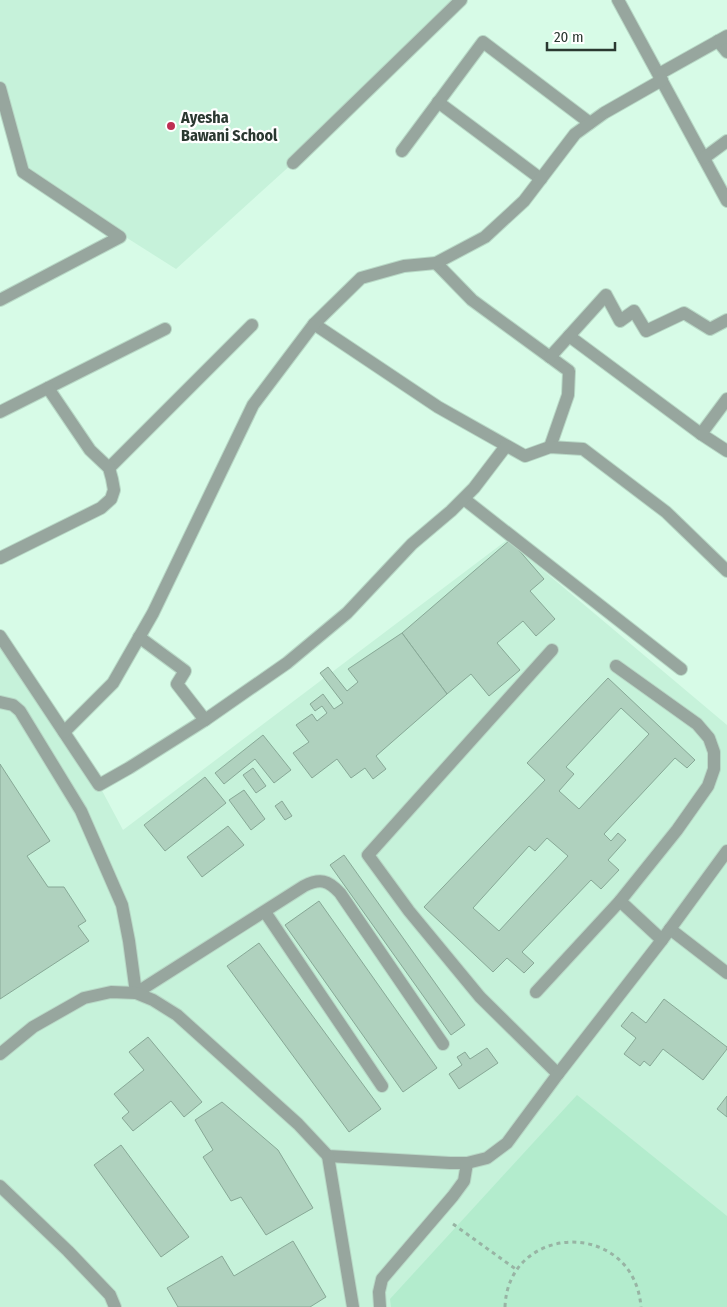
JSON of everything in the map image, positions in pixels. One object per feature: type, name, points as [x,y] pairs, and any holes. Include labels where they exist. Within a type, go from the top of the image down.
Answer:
[{"type":"street","points":[[293,163],[461,0]]},
{"type":"street","points":[[618,0],[727,200]]},
{"type":"street","points":[[64,732],[113,683],[153,613],[253,405],[314,324],[361,278],[404,266],[436,263],[485,237],[524,201],[575,134],[604,113],[722,38],[727,52]]},
{"type":"street","points":[[402,151],[482,42],[590,123]]},
{"type":"street","points":[[0,88],[23,172],[120,237],[0,300]]},
{"type":"street","points":[[438,102],[541,179]]},
{"type":"street","points":[[704,158],[727,141]]},
{"type":"street","points":[[436,263],[472,300],[569,371],[568,395],[550,447]]},
{"type":"street","points":[[550,357],[606,295],[620,320],[634,311],[646,331],[684,313],[710,329],[727,320]]},
{"type":"street","points":[[314,324],[438,406],[524,456],[550,447],[583,449],[666,512],[727,571]]},
{"type":"street","points":[[109,468],[252,325]]},
{"type":"street","points":[[0,411],[165,329]]},
{"type":"street","points":[[569,336],[701,434],[727,451]]},
{"type":"street","points":[[0,558],[101,508],[111,499],[114,490],[109,468],[90,450],[48,388]]},
{"type":"street","points":[[701,434],[727,399]]},
{"type":"street","points":[[0,636],[100,785],[205,720],[287,663],[347,613],[412,544],[464,499],[506,446]]},
{"type":"street","points":[[464,499],[681,669]]},
{"type":"street","points":[[139,637],[185,671],[177,684],[205,720]]},
{"type":"street","points":[[552,650],[368,855],[409,912],[480,997],[558,1074]]},
{"type":"street","points":[[536,992],[620,901],[688,816],[708,786],[714,769],[714,752],[709,738],[697,724],[616,666]]},
{"type":"street","points":[[0,702],[13,705],[20,711],[81,811],[122,906],[136,993]]},
{"type":"street","points":[[328,1156],[467,1163],[487,1158],[507,1143],[727,852]]},
{"type":"street","points":[[136,993],[313,882],[324,882],[333,885],[340,894],[442,1044]]},
{"type":"street","points":[[620,901],[666,935],[727,973]]},
{"type":"street","points":[[264,912],[382,1086]]},
{"type":"street","points":[[0,1054],[33,1027],[84,998],[110,992],[136,993],[153,1000],[177,1015],[298,1124],[328,1156],[353,1307]]},
{"type":"street","points":[[380,1307],[379,1292],[382,1279],[464,1180],[467,1163]]},
{"type":"street","points":[[0,1186],[110,1294],[115,1307]]},
{"type":"path","points":[[438,1213],[517,1270]]},
{"type":"path","points":[[505,1307],[509,1284],[517,1270],[527,1259],[539,1250],[553,1244],[568,1242],[584,1242],[598,1246],[612,1254],[632,1276],[638,1290],[641,1307]]},
{"type":"shaded area","name":"Ayesha Bawani School","points":[[0,0],[464,0],[293,163],[176,269],[23,172],[0,90]]},
{"type":"shaded area","points":[[507,540],[727,725],[727,1307],[0,1307],[0,637],[99,785],[123,830]]},
{"type":"shaded area","points":[[577,1095],[727,1216],[727,1307],[391,1307],[390,1299]]},
{"type":"building","points":[[510,540],[544,579],[530,591],[555,619],[536,636],[523,621],[497,643],[520,670],[489,696],[471,674],[447,694],[402,633]]},
{"type":"building","points":[[402,633],[447,694],[376,756],[386,769],[373,779],[365,768],[351,778],[337,759],[312,778],[293,753],[309,742],[296,725],[312,714],[317,721],[327,713],[322,706],[315,711],[310,704],[323,694],[334,709],[343,703],[320,673],[328,667],[347,691],[358,682],[348,669]]},
{"type":"building","points":[[608,678],[695,760],[687,768],[675,758],[604,834],[611,841],[618,833],[626,840],[608,860],[619,870],[601,889],[591,880],[522,952],[534,963],[524,973],[507,958],[493,972],[424,907],[545,780],[527,763]],"holes":[[[621,708],[649,734],[579,809],[559,791],[574,774],[566,767]],[[547,838],[568,856],[499,931],[473,908],[529,846],[535,851]]]},
{"type":"building","points":[[263,735],[291,770],[274,783],[255,759],[224,784],[215,773]]},
{"type":"building","points":[[0,764],[50,841],[27,856],[48,887],[64,887],[86,921],[78,926],[89,941],[0,999]]},
{"type":"building","points":[[253,768],[266,786],[256,793],[243,775]]},
{"type":"building","points":[[205,777],[226,803],[165,851],[144,825]]},
{"type":"building","points":[[244,790],[265,819],[251,830],[229,800]]},
{"type":"building","points":[[282,801],[292,816],[285,820],[275,806]]},
{"type":"building","points":[[228,826],[244,845],[202,877],[187,857]]},
{"type":"building","points":[[344,855],[465,1025],[451,1035],[330,865]]},
{"type":"building","points":[[319,901],[437,1068],[403,1092],[285,925]]},
{"type":"building","points":[[259,943],[381,1109],[349,1132],[227,966]]},
{"type":"building","points":[[664,999],[727,1047],[703,1080],[663,1049],[650,1066],[644,1061],[640,1066],[624,1054],[636,1038],[621,1026],[632,1012],[646,1023]]},
{"type":"building","points":[[148,1037],[202,1102],[184,1117],[171,1101],[133,1131],[122,1118],[129,1112],[114,1094],[144,1070],[129,1052]]},
{"type":"building","points":[[487,1048],[498,1063],[459,1089],[449,1074],[462,1065],[457,1057],[465,1052],[470,1059]]},
{"type":"building","points":[[727,1096],[727,1117],[717,1109]]},
{"type":"building","points":[[222,1102],[278,1150],[313,1208],[266,1235],[241,1197],[231,1201],[203,1157],[213,1150],[195,1120]]},
{"type":"building","points":[[121,1145],[189,1237],[161,1257],[94,1165]]},
{"type":"building","points":[[293,1241],[326,1297],[310,1307],[178,1307],[167,1288],[222,1256],[234,1276]]},
{"type":"place","name":"Ayesha Bawani School","points":[[171,126]]}]
